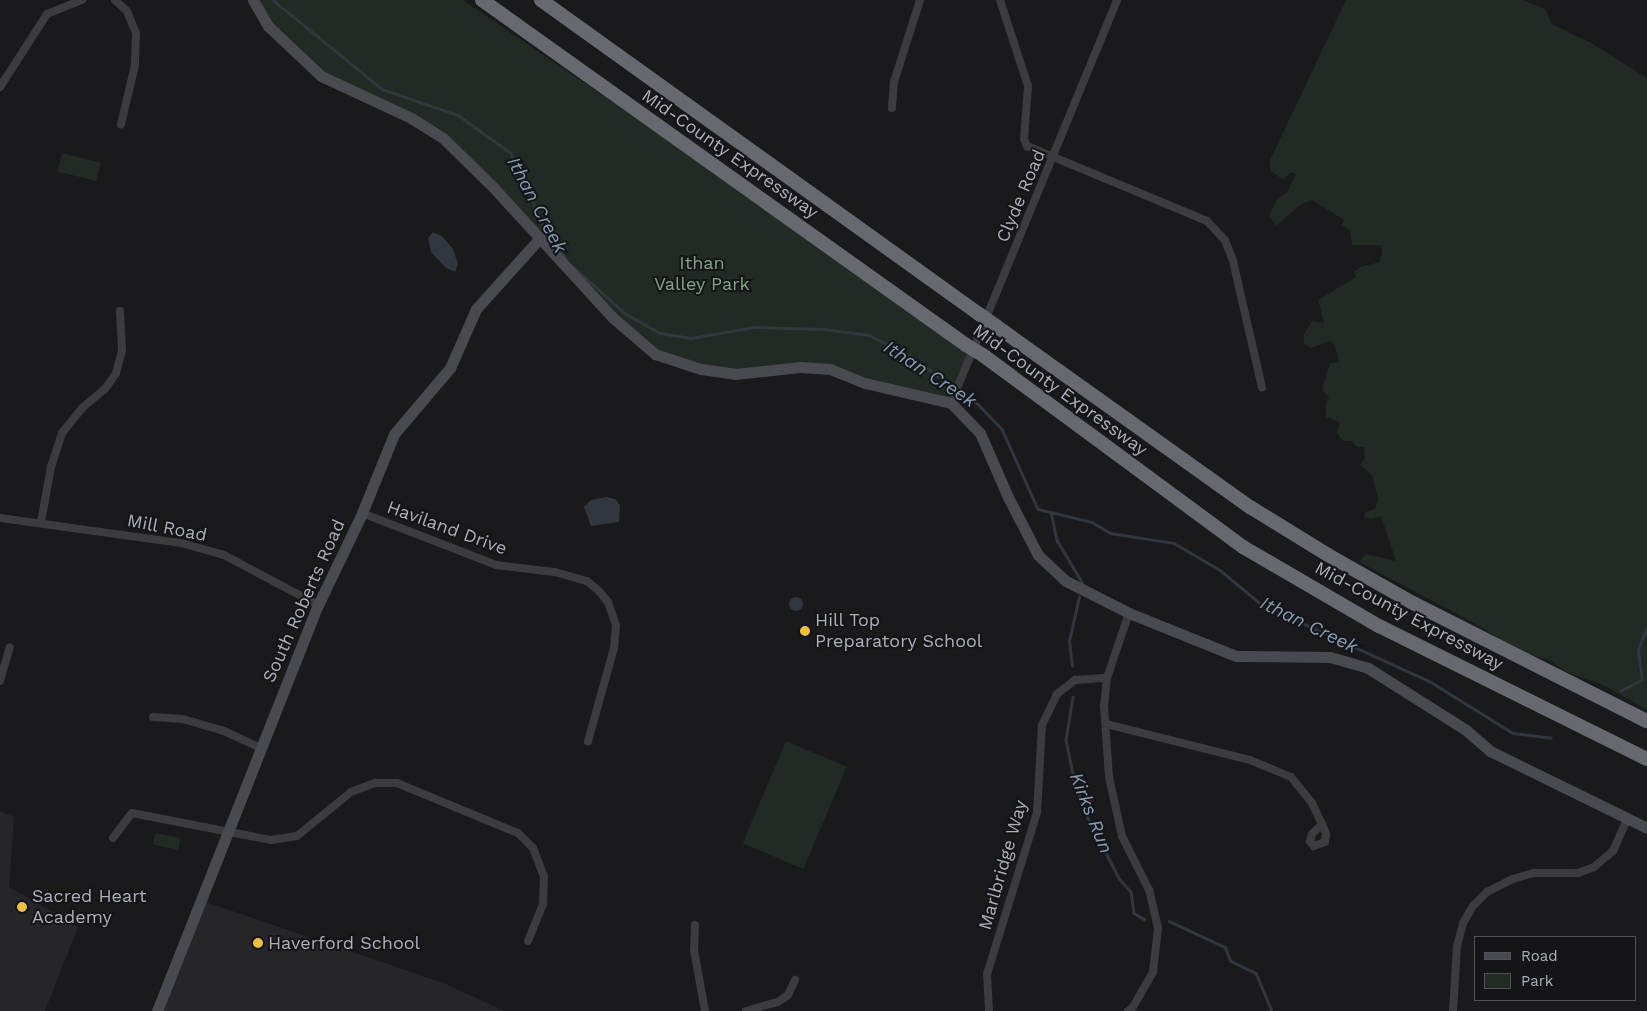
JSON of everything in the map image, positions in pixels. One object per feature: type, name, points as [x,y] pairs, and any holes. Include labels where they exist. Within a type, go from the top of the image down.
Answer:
[{"type":"highway","name":"Mid-County Expressway","points":[[482,0],[984,356],[1244,546],[1379,626],[1647,759]]},
{"type":"highway","name":"Mid-County Expressway","points":[[540,0],[1250,507],[1328,555],[1413,603],[1647,721]]},
{"type":"street","points":[[0,87],[47,14],[82,0]]},
{"type":"street","points":[[115,0],[126,10],[136,33],[136,65],[121,124]]},
{"type":"street","points":[[252,0],[268,26],[321,76],[411,118],[443,138],[493,187],[538,239],[612,317],[655,354],[701,369],[735,374],[800,367],[830,369],[865,383],[951,403],[980,432],[1008,497],[1038,555],[1050,569],[1066,581],[1129,613],[1236,656],[1330,657],[1368,668],[1466,730],[1490,751],[1627,820],[1647,828]]},
{"type":"street","points":[[892,108],[894,82],[920,0]]},
{"type":"street","points":[[1000,0],[1028,86],[1024,139],[1027,146],[1207,221],[1225,240],[1233,261],[1262,388]]},
{"type":"street","name":"Clyde Road","points":[[951,403],[1054,157],[1117,0]]},
{"type":"street","name":"South Roberts Road","points":[[156,1011],[231,830],[260,748],[318,605],[362,513],[394,434],[450,368],[476,309],[538,239]]},
{"type":"street","points":[[41,522],[51,467],[62,433],[82,408],[106,389],[116,373],[122,350],[120,311]]},
{"type":"street","name":"Haviland Drive","points":[[362,513],[496,565],[555,572],[586,581],[599,591],[608,602],[616,625],[614,648],[588,741]]},
{"type":"street","name":"Mill Road","points":[[0,518],[41,522],[181,543],[224,555],[318,605]]},
{"type":"street","points":[[1128,1011],[1133,1007],[1153,972],[1158,928],[1149,890],[1122,836],[1114,807],[1104,706],[1108,678],[1129,613]]},
{"type":"street","points":[[0,681],[10,647]]},
{"type":"street","name":"Marlbridge Way","points":[[989,1011],[987,974],[1037,812],[1042,725],[1057,694],[1075,680],[1108,678]]},
{"type":"street","points":[[152,717],[183,719],[224,731],[260,748]]},
{"type":"street","points":[[1106,724],[1250,760],[1292,777],[1312,803],[1322,824]]},
{"type":"street","points":[[113,838],[132,813],[231,830],[271,840],[297,836],[351,792],[375,783],[397,783],[518,833],[533,848],[544,876],[543,904],[528,941]]},
{"type":"street","points":[[1453,1011],[1457,946],[1463,923],[1473,906],[1487,892],[1513,879],[1534,873],[1578,873],[1594,867],[1612,851],[1627,820]]},
{"type":"street","points":[[695,925],[694,950],[705,1011]]},
{"type":"street","points":[[746,1011],[778,1002],[788,995],[795,980]]},
{"type":"shaded area","points":[[433,232],[442,236],[453,249],[458,264],[455,272],[446,268],[431,252],[428,238]]},
{"type":"shaded area","points":[[606,497],[615,499],[620,505],[619,522],[591,526],[584,507],[591,500]]},
{"type":"shaded area","points":[[793,597],[799,597],[803,604],[799,611],[793,611],[789,607],[789,601]]},
{"type":"shaded area","name":"Sacred Heart Academy","points":[[0,811],[14,817],[9,887],[78,927],[45,1011],[0,1011]]},
{"type":"shaded area","name":"Haverford School","points":[[206,902],[446,984],[504,1011],[163,1011]]},
{"type":"green space","name":"Ithan Valley Park","points":[[253,0],[463,0],[978,352],[951,403],[830,369],[735,374],[655,354],[443,138],[321,76],[290,47]]},
{"type":"green space","points":[[1346,0],[1523,0],[1545,9],[1552,24],[1591,43],[1647,78],[1647,710],[1603,685],[1566,672],[1551,661],[1517,650],[1476,624],[1359,562],[1366,554],[1396,561],[1381,516],[1371,519],[1364,517],[1365,512],[1375,509],[1378,499],[1372,475],[1360,465],[1365,458],[1364,447],[1357,447],[1352,441],[1343,441],[1337,433],[1340,422],[1326,417],[1325,406],[1329,398],[1322,390],[1330,363],[1339,362],[1335,345],[1329,341],[1311,348],[1304,344],[1304,334],[1312,321],[1324,323],[1318,300],[1356,277],[1354,272],[1360,267],[1380,262],[1382,251],[1380,245],[1352,245],[1350,230],[1342,225],[1344,220],[1312,200],[1300,205],[1276,226],[1269,215],[1277,200],[1288,191],[1296,174],[1291,172],[1283,180],[1271,171],[1269,162]]},
{"type":"green space","points":[[62,153],[101,163],[96,181],[57,171]]},
{"type":"green space","points":[[786,741],[847,767],[803,869],[743,843]]},
{"type":"green space","points":[[155,833],[181,838],[178,850],[153,845]]},
{"type":"waterway","name":"Ithan Creek","points":[[273,0],[382,89],[458,115],[511,153],[543,225],[566,259]]},
{"type":"waterway","name":"Ithan Creek","points":[[571,265],[626,314],[660,333],[691,338],[755,327],[824,329],[869,335],[907,354],[977,403],[1002,429],[1038,509],[1092,522],[1110,533],[1174,543],[1220,570],[1261,604],[1431,682],[1513,733],[1551,738]]},
{"type":"waterway","name":"Kirks Run","points":[[1051,512],[1057,540],[1082,582]]},
{"type":"waterway","name":"Kirks Run","points":[[1072,666],[1069,641],[1079,597]]},
{"type":"waterway","name":"Ithan Creek","points":[[1620,691],[1642,680],[1638,650],[1647,627]]},
{"type":"waterway","name":"Kirks Run","points":[[1073,697],[1066,740],[1075,784],[1088,818],[1119,878],[1131,892],[1134,913],[1144,919]]},
{"type":"waterway","name":"Kirks Run","points":[[1169,921],[1225,947],[1231,961],[1256,973],[1272,1011]]},
{"type":"place","name":"Hill Top Preparatory School","points":[[805,631]]},
{"type":"place","name":"Sacred Heart Academy","points":[[22,907]]},
{"type":"place","name":"Haverford School","points":[[258,943]]}]
